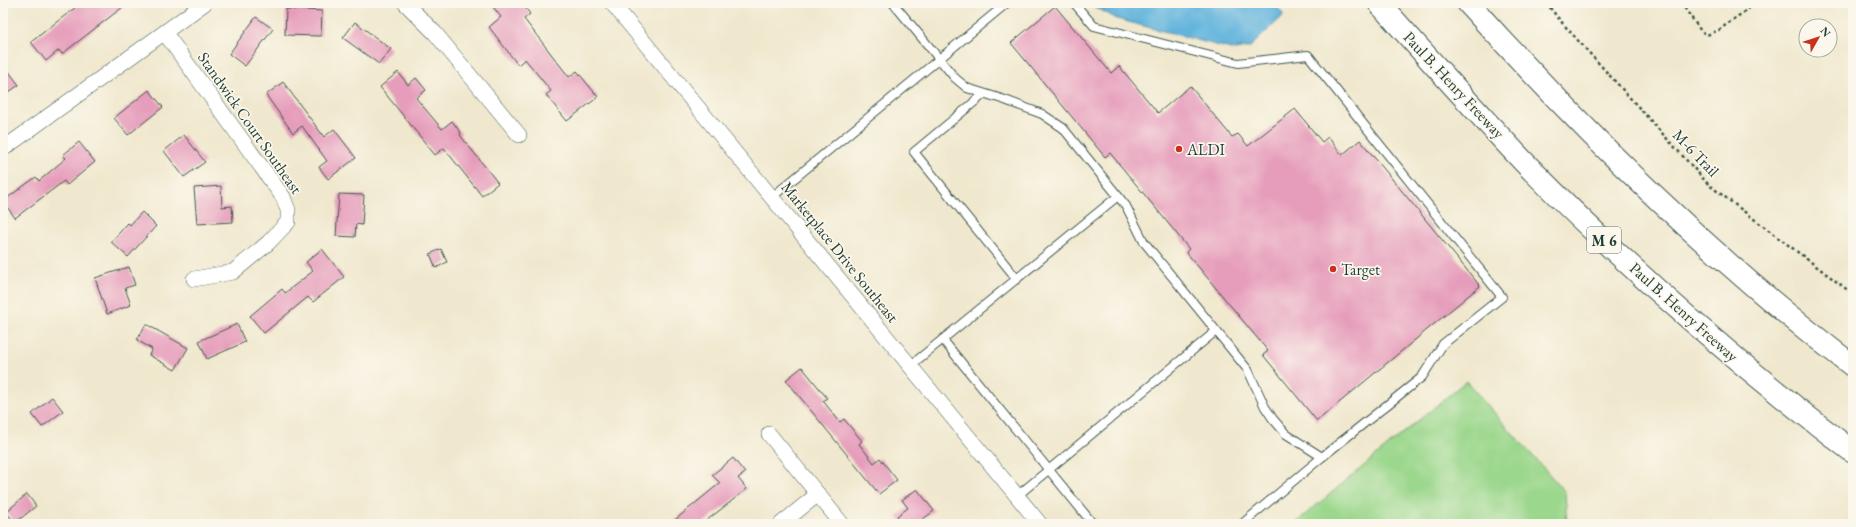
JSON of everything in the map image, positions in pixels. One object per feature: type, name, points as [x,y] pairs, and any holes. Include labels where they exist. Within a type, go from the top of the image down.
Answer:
[{"type":"highway","points":[[1370,3],[1440,72]]},
{"type":"highway","name":"Paul B. Henry Freeway","points":[[1379,3],[1440,72],[1524,161],[1638,272],[1722,347],[1853,452]]},
{"type":"highway","points":[[1468,3],[1556,98],[1657,199],[1781,309],[1853,366]]},
{"type":"highway","points":[[1473,3],[1496,34]]},
{"type":"street","points":[[3,149],[205,3]]},
{"type":"street","points":[[405,3],[435,34],[519,135]]},
{"type":"street","name":"Marketplace Drive Southeast","points":[[612,3],[1040,524]]},
{"type":"street","name":"Standwick Court Southeast","points":[[165,33],[278,190],[288,210],[288,222],[268,243],[233,272],[194,279]]},
{"type":"street","points":[[769,434],[842,524]]},
{"type":"street","points":[[781,524],[818,494]]},
{"type":"lane","points":[[892,3],[940,60],[967,88],[1042,114],[1063,128],[1126,206],[1144,242],[1248,370],[1265,407],[1273,419],[1286,434],[1322,457]]},
{"type":"lane","points":[[772,197],[940,60],[1006,3]]},
{"type":"lane","points":[[1074,3],[1094,26],[1238,63],[1308,55],[1502,297],[1443,344],[1422,377],[1322,457],[1242,524]]},
{"type":"lane","points":[[984,94],[914,152],[1017,279]]},
{"type":"lane","points":[[910,366],[1118,196]]},
{"type":"lane","points":[[1017,496],[1216,331]]},
{"type":"lane","points":[[943,340],[1093,524]]},
{"type":"path","name":"M-6 Trail","points":[[1546,3],[1569,31],[1709,185],[1853,294]]},
{"type":"path","points":[[1681,3],[1701,31],[1707,35],[1719,30],[1756,3]]},
{"type":"green space","points":[[1466,381],[1565,492],[1567,524],[1294,524]]},
{"type":"water","points":[[1088,3],[1273,3],[1284,15],[1250,47],[1235,50],[1117,19]]},
{"type":"building","points":[[81,3],[128,3],[62,54],[59,50],[46,61],[31,42]]},
{"type":"building","points":[[490,3],[522,3],[530,14],[524,19],[569,77],[577,71],[598,97],[567,121],[546,95],[551,91],[525,59],[518,65],[489,27],[501,17]]},
{"type":"building","name":"Target","points":[[1055,6],[1111,73],[1119,66],[1158,113],[1190,86],[1232,137],[1238,134],[1248,146],[1295,109],[1322,142],[1328,137],[1342,155],[1360,140],[1480,286],[1317,421],[1263,355],[1268,351],[1186,252],[1189,249],[1110,153],[1105,157],[1011,43]]},
{"type":"building","points":[[286,9],[322,11],[321,36],[285,35]]},
{"type":"building","points":[[256,17],[273,29],[245,66],[229,54]]},
{"type":"building","points":[[355,22],[391,49],[379,64],[343,38]]},
{"type":"building","points":[[3,64],[19,85],[3,96]]},
{"type":"building","points":[[398,72],[408,85],[416,78],[426,90],[416,98],[442,129],[452,121],[461,133],[460,135],[498,183],[482,196],[444,148],[435,155],[380,87]]},
{"type":"building","points":[[283,82],[324,137],[334,129],[356,158],[328,179],[319,167],[327,161],[302,126],[293,133],[266,95]]},
{"type":"building","points":[[149,90],[163,107],[128,135],[114,118]]},
{"type":"building","points":[[184,135],[205,162],[184,177],[164,151]]},
{"type":"building","points":[[79,142],[95,162],[67,185],[64,181],[15,218],[3,201],[36,177],[39,181],[66,158],[63,155]]},
{"type":"building","points":[[221,186],[222,207],[232,206],[233,222],[197,224],[194,188]]},
{"type":"building","points":[[339,194],[364,195],[362,225],[356,224],[355,237],[336,236]]},
{"type":"building","points":[[142,212],[156,226],[128,257],[111,242],[128,223],[130,225]]},
{"type":"building","points":[[322,249],[344,277],[313,302],[308,297],[264,333],[250,316],[282,289],[285,293],[313,271],[306,262]]},
{"type":"building","points":[[441,249],[447,262],[436,268],[430,254]]},
{"type":"building","points":[[129,267],[135,285],[125,288],[131,305],[107,314],[95,278]]},
{"type":"building","points":[[146,324],[188,348],[175,370],[149,355],[152,349],[137,340]]},
{"type":"building","points":[[237,324],[245,342],[207,359],[199,341]]},
{"type":"building","points":[[802,367],[827,398],[823,401],[840,422],[844,419],[862,441],[859,444],[874,463],[880,458],[897,480],[879,494],[786,380]]},
{"type":"building","points":[[52,397],[63,411],[42,427],[32,414]]},
{"type":"building","points":[[733,458],[745,473],[738,478],[747,489],[702,524],[670,524],[720,483],[712,475]]},
{"type":"building","points":[[917,489],[934,511],[916,524],[903,524],[897,516],[908,508],[902,500]]},
{"type":"building","points":[[27,494],[36,506],[15,523],[6,512]]},
{"type":"place","name":"ALDI","points":[[1179,149]]},
{"type":"place","name":"Target","points":[[1333,269]]}]
